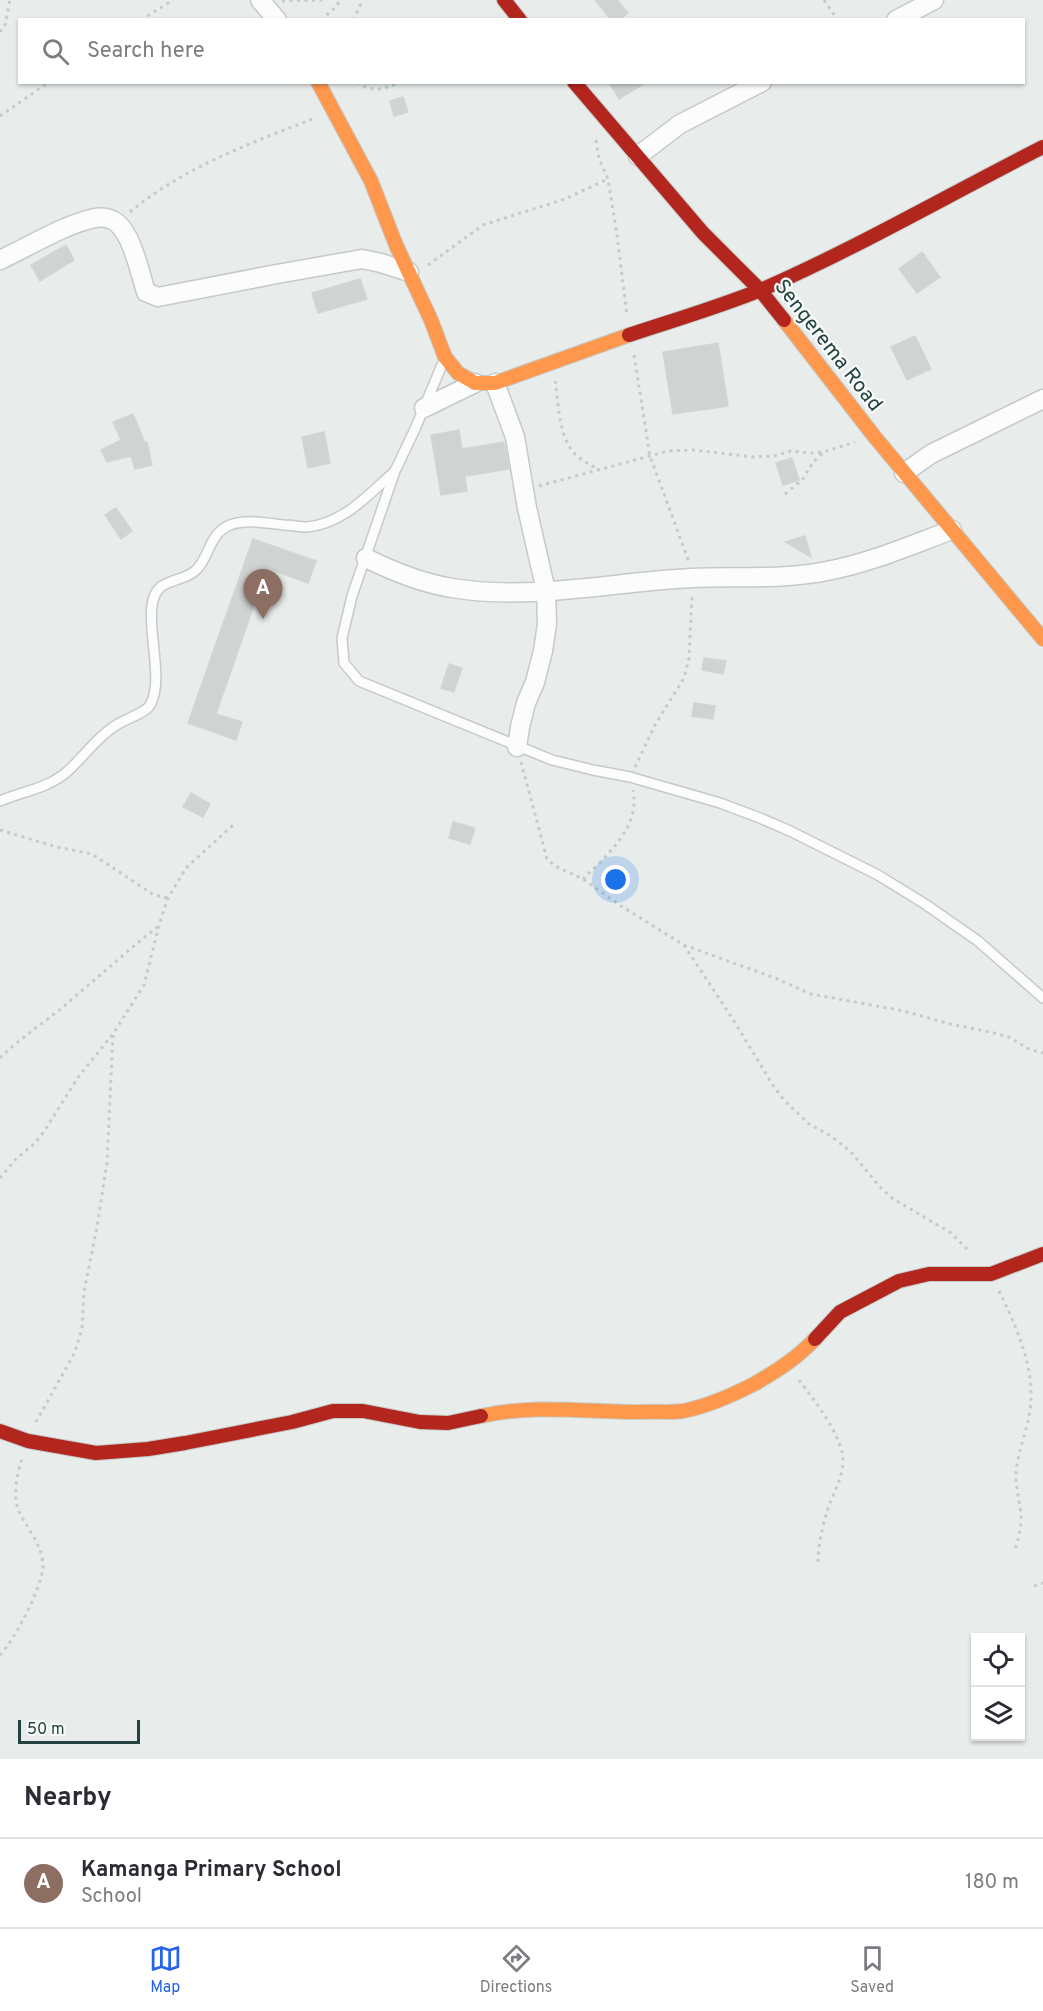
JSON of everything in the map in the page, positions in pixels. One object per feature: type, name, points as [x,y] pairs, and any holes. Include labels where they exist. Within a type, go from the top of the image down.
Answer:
[{"type":"street","points":[[261,0],[275,18]]},
{"type":"street","points":[[504,0],[518,18]]},
{"type":"street","points":[[900,18],[934,0]]},
{"type":"street","points":[[319,84],[371,181],[445,357],[458,373],[475,383]]},
{"type":"street","name":"Sengerema Road","points":[[576,84],[703,233],[760,290],[904,474],[1043,639]]},
{"type":"street","points":[[638,156],[680,124],[758,84]]},
{"type":"street","points":[[424,408],[475,383],[495,383],[760,290],[875,237],[1043,147]]},
{"type":"street","points":[[0,260],[68,227],[94,218],[107,218],[117,223],[126,236],[146,292],[158,297],[363,259],[409,272]]},
{"type":"street","points":[[495,383],[515,437],[546,591],[547,624],[543,651],[535,682],[526,703],[517,747]]},
{"type":"street","points":[[904,474],[931,454],[1043,399]]},
{"type":"street","points":[[366,558],[396,573],[451,588],[514,592],[546,591],[692,578],[780,576],[825,572],[883,556],[952,530]]},
{"type":"street","points":[[0,1431],[28,1441],[96,1453],[148,1449],[292,1422],[333,1411],[363,1411],[420,1422],[448,1423],[498,1412],[527,1409],[612,1412],[681,1411],[710,1404],[784,1367],[803,1352],[840,1312],[899,1281],[929,1274],[991,1274],[1043,1254]]},
{"type":"lane","points":[[445,357],[395,471],[352,596],[342,639],[344,663],[359,681],[552,760],[630,777],[720,803],[760,818],[878,874],[978,941],[1043,998]]},
{"type":"lane","points":[[0,801],[42,787],[62,776],[112,727],[145,711],[150,705],[156,684],[151,612],[154,598],[161,587],[190,575],[199,567],[214,536],[230,525],[251,522],[306,527],[325,524],[344,515],[395,471]]},
{"type":"path","points":[[0,32],[5,25],[10,0]]},
{"type":"path","points":[[144,18],[173,0]]},
{"type":"path","points":[[261,0],[322,0]]},
{"type":"path","points":[[323,18],[340,0]]},
{"type":"path","points":[[354,18],[363,0]]},
{"type":"path","points":[[824,0],[837,18]]},
{"type":"path","points":[[0,116],[46,84]]},
{"type":"path","points":[[360,84],[368,89],[377,90],[394,84]]},
{"type":"path","points":[[117,223],[148,197],[231,150],[332,111]]},
{"type":"path","points":[[583,879],[624,834],[630,823],[634,796],[630,777],[655,725],[684,678],[690,647],[692,578],[690,564],[650,456],[622,287],[608,179],[599,159],[596,134]]},
{"type":"path","points":[[409,272],[431,264],[483,225],[566,199],[608,179]]},
{"type":"path","points":[[553,361],[560,420],[567,441],[576,456],[599,470]]},
{"type":"path","points":[[524,490],[681,449],[754,457],[774,456],[791,451],[824,452],[874,436]]},
{"type":"path","points":[[785,494],[803,479],[813,462],[824,452]]},
{"type":"path","points":[[517,747],[547,859],[555,866],[583,879],[621,906],[684,945],[775,978],[811,994],[904,1011],[990,1032],[1009,1037],[1029,1050],[1043,1053]]},
{"type":"path","points":[[0,1178],[43,1133],[80,1076],[113,1034],[144,985],[168,898],[186,868],[233,825]]},
{"type":"path","points":[[0,830],[57,848],[92,854],[154,895],[168,898]]},
{"type":"path","points":[[0,1058],[159,926]]},
{"type":"path","points":[[684,945],[784,1100],[809,1124],[831,1136],[851,1152],[892,1198],[951,1233],[972,1254]]},
{"type":"path","points":[[0,1655],[9,1645],[30,1605],[43,1566],[40,1551],[18,1510],[15,1493],[19,1468],[28,1441],[38,1418],[74,1354],[82,1329],[84,1292],[107,1162],[113,1034]]},
{"type":"path","points":[[991,1274],[1007,1309],[1030,1374],[1032,1394],[1016,1472],[1021,1517],[1020,1536],[1015,1550]]},
{"type":"path","points":[[784,1367],[799,1380],[822,1410],[842,1452],[843,1466],[826,1513],[818,1546],[818,1566]]},
{"type":"path","points":[[1034,1586],[1043,1583]]},
{"type":"building","points":[[595,0],[617,0],[628,13],[622,18],[609,18]]},
{"type":"building","points":[[610,84],[644,84],[619,99]]},
{"type":"building","points":[[403,97],[408,112],[394,116],[390,101]]},
{"type":"building","points":[[66,245],[74,260],[40,281],[31,265]]},
{"type":"building","points":[[922,252],[940,277],[917,293],[899,269]]},
{"type":"building","points":[[360,279],[367,299],[318,313],[312,293]]},
{"type":"building","points":[[915,336],[931,369],[907,380],[891,347]]},
{"type":"building","points":[[718,343],[728,406],[673,414],[663,352]]},
{"type":"building","points":[[133,414],[145,443],[147,442],[152,465],[135,469],[131,456],[107,462],[101,450],[121,440],[113,422]]},
{"type":"building","points":[[459,430],[462,449],[504,442],[509,469],[465,476],[467,491],[441,495],[431,435]]},
{"type":"building","points":[[324,432],[330,463],[308,468],[302,437]]},
{"type":"building","points":[[792,458],[799,480],[783,485],[776,463]]},
{"type":"building","points":[[116,508],[132,531],[121,539],[105,515]]},
{"type":"building","points":[[805,536],[811,557],[785,542]]},
{"type":"building","points":[[253,539],[316,561],[308,583],[267,568],[216,714],[242,722],[236,740],[188,723]]},
{"type":"building","points":[[704,658],[726,661],[723,674],[702,670]]},
{"type":"building","points":[[449,664],[462,668],[454,692],[441,688]]},
{"type":"building","points":[[694,703],[715,706],[713,719],[692,716]]},
{"type":"building","points":[[191,793],[210,804],[203,817],[183,807]]},
{"type":"building","points":[[453,822],[475,828],[470,844],[449,838]]},
{"type":"traffic: slow","points":[[319,84],[371,181],[445,357],[458,373],[475,383],[495,383],[629,335]]},
{"type":"traffic: slow","points":[[784,320],[874,436],[1043,639]]},
{"type":"traffic: slow","points":[[481,1416],[541,1409],[621,1412],[668,1412],[693,1409],[721,1400],[756,1383],[787,1363],[815,1339]]},
{"type":"traffic: jam","points":[[504,0],[518,18]]},
{"type":"traffic: jam","points":[[576,84],[703,233],[760,290],[784,320]]},
{"type":"traffic: jam","points":[[629,335],[730,302],[799,273],[1043,147]]},
{"type":"traffic: jam","points":[[815,1339],[840,1312],[899,1281],[929,1274],[991,1274],[1043,1254]]},
{"type":"traffic: jam","points":[[0,1431],[28,1441],[96,1453],[148,1449],[185,1443],[292,1422],[333,1411],[363,1411],[420,1422],[448,1423],[481,1416]]},
{"type":"place","name":"Kamanga Primary School","points":[[263,619]]}]
